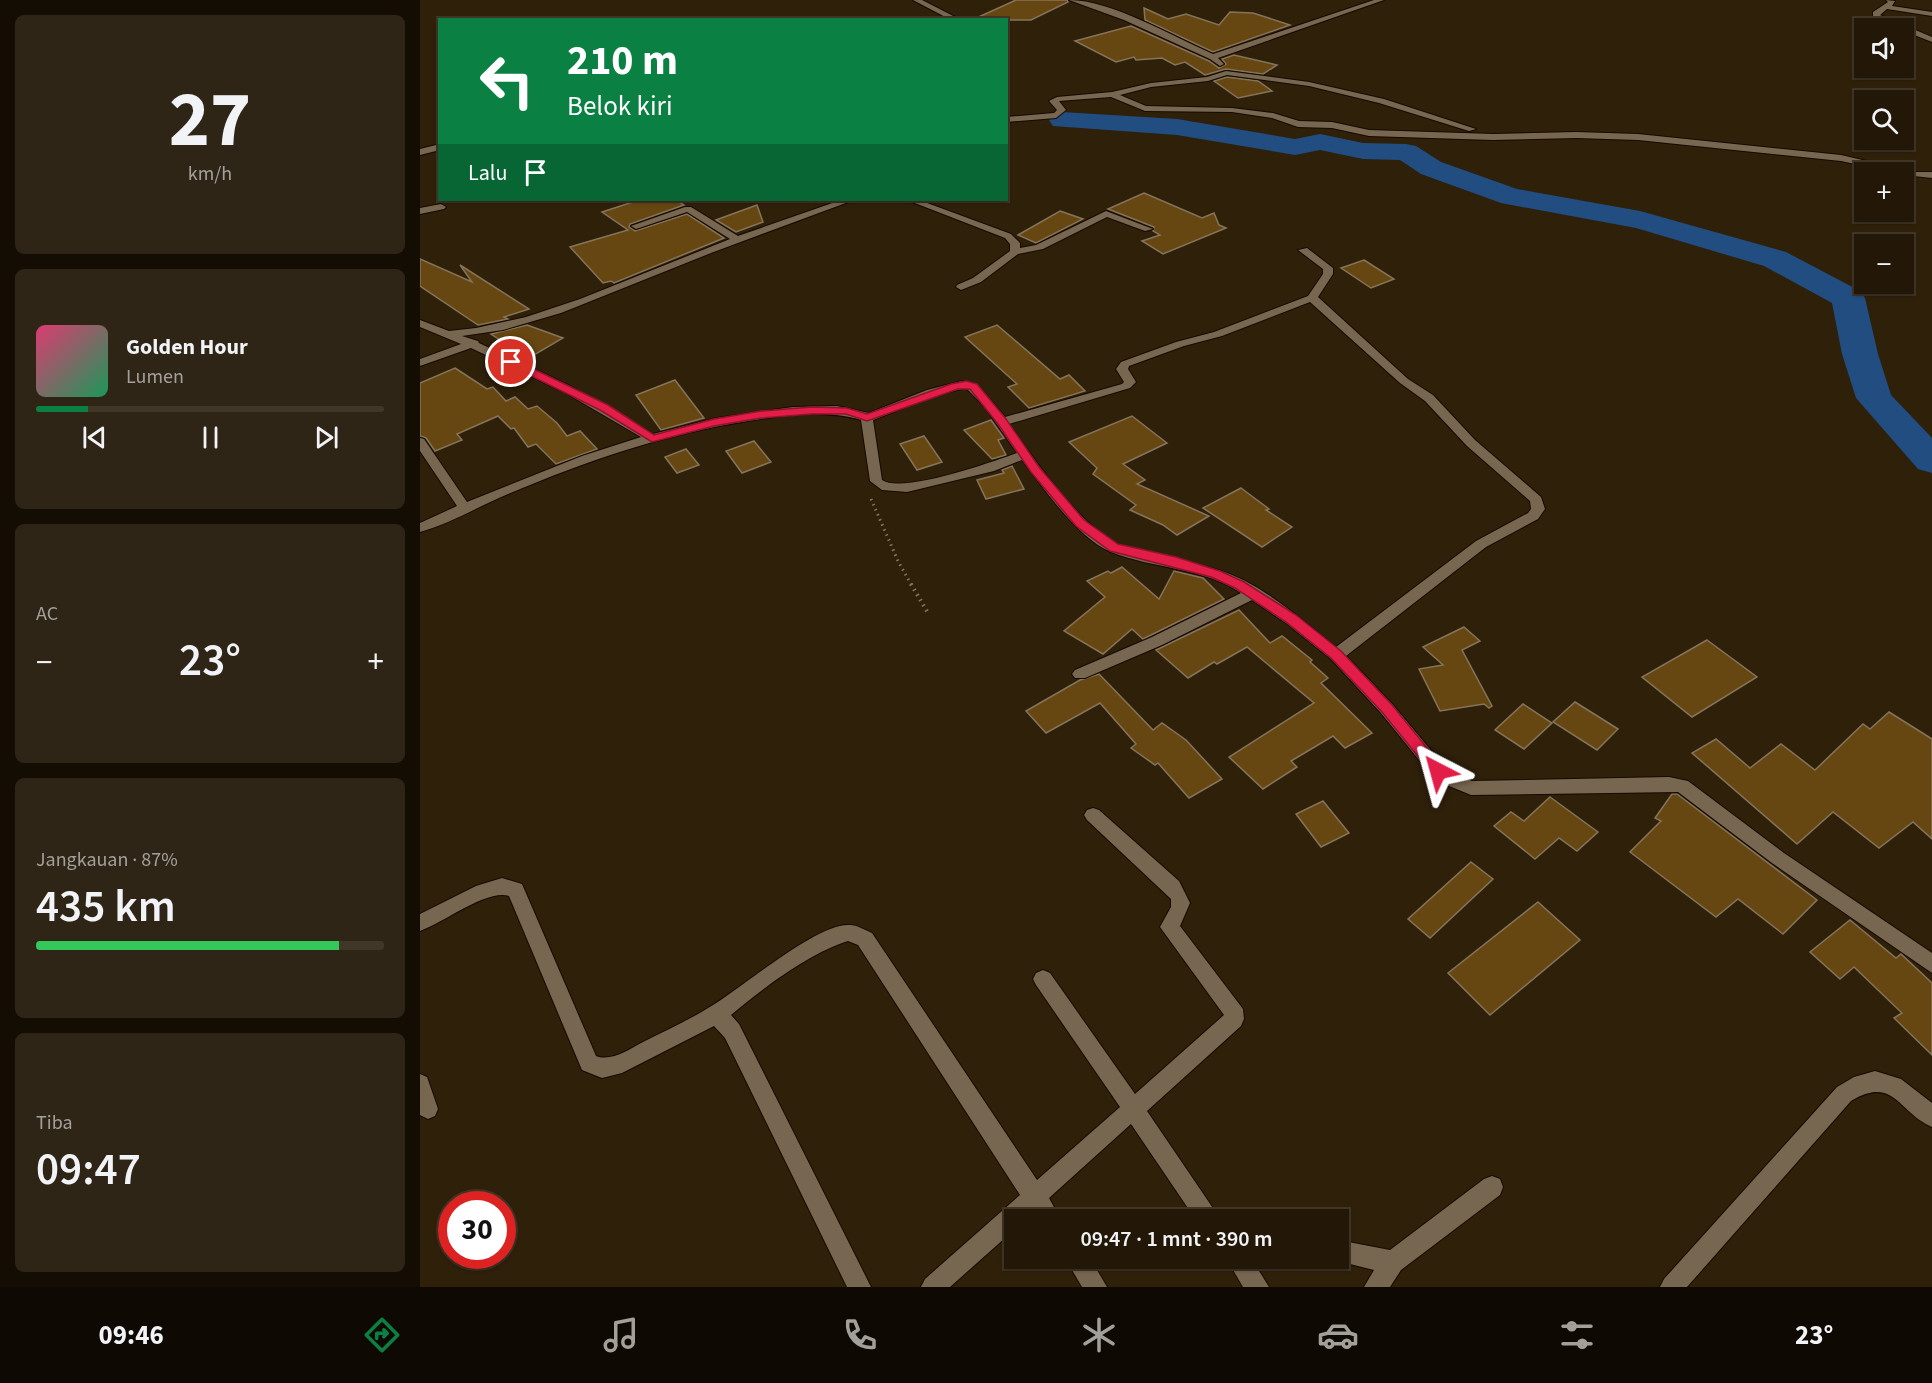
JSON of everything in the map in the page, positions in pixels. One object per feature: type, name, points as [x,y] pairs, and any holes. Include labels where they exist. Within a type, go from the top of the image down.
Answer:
[{"type":"street","points":[[916,0],[954,18]]},
{"type":"street","points":[[1072,0],[1098,6],[1213,57],[1226,73]]},
{"type":"street","points":[[1213,57],[1381,0]]},
{"type":"street","points":[[1932,14],[1888,3],[1876,14],[1876,17],[1932,40]]},
{"type":"street","points":[[1008,120],[1056,115],[1062,110],[1053,101],[1058,99],[1112,94],[1151,85],[1208,79],[1226,73],[1309,84],[1382,101],[1493,137]]},
{"type":"street","points":[[1112,94],[1144,109],[1205,108],[1262,114],[1298,124],[1344,126],[1369,133],[1493,137],[1576,135],[1663,139],[1841,158],[1914,175],[1932,175]]},
{"type":"street","points":[[420,152],[438,148]]},
{"type":"street","points":[[449,334],[491,330],[546,313],[737,239],[846,201]]},
{"type":"street","points":[[915,201],[1008,236],[1015,243],[1015,252]]},
{"type":"street","points":[[420,211],[441,207]]},
{"type":"street","points":[[636,226],[688,208],[737,239]]},
{"type":"street","points":[[961,287],[985,275],[1015,252],[1051,241],[1106,214],[1148,229]]},
{"type":"street","points":[[1002,422],[1126,386],[1130,382],[1122,369],[1125,364],[1180,344],[1218,334],[1312,298],[1328,274],[1328,268],[1303,250]]},
{"type":"street","points":[[1312,298],[1404,381],[1429,398],[1471,443],[1526,489],[1536,500],[1538,509],[1533,516],[1481,544],[1336,655]]},
{"type":"street","points":[[420,323],[474,343],[604,407],[652,439]]},
{"type":"street","points":[[420,363],[474,343]]},
{"type":"street","points":[[420,528],[562,468],[652,439],[761,414],[812,410],[847,411],[867,417],[923,396],[966,384],[974,387],[1002,422],[1024,455],[1080,523],[1114,548],[1176,562],[1215,574],[1253,593],[1291,619],[1336,655],[1387,708],[1438,771],[1450,779],[1471,788],[1669,784],[1682,786],[1778,858],[1932,964]]},
{"type":"street","points":[[867,417],[876,481],[881,486],[896,489],[908,488],[989,468],[1024,455]]},
{"type":"street","points":[[420,442],[465,508]]},
{"type":"street","points":[[1080,674],[1157,641],[1253,593]]},
{"type":"street","points":[[933,1287],[1234,1019],[1233,1009],[1169,927],[1182,907],[1181,897],[1173,887],[1093,815]]},
{"type":"street","points":[[420,923],[482,892],[502,886],[516,890],[589,1063],[602,1068],[622,1063],[717,1014],[750,988],[834,936],[850,932],[865,939],[1043,1209]]},
{"type":"street","points":[[1043,979],[1202,1209]]},
{"type":"street","points":[[717,1014],[732,1031],[859,1287]]},
{"type":"street","points":[[1672,1287],[1844,1094],[1859,1084],[1880,1080],[1910,1096],[1932,1117]]},
{"type":"street","points":[[420,1084],[428,1109]]},
{"type":"street","points":[[1376,1287],[1393,1262],[1492,1186]]},
{"type":"street","points":[[1349,1253],[1393,1262]]},
{"type":"street","points":[[1083,1269],[1095,1287]]},
{"type":"street","points":[[1245,1269],[1257,1287]]},
{"type":"path","points":[[876,481],[871,499],[898,561],[928,614]]},
{"type":"building","points":[[1016,0],[1067,0],[1068,2],[1031,20],[976,18]]},
{"type":"building","points":[[1144,8],[1168,19],[1186,14],[1219,25],[1230,12],[1253,13],[1290,25],[1213,52],[1145,20]]},
{"type":"building","points":[[1131,26],[1209,61],[1219,68],[1226,64],[1222,59],[1234,55],[1277,65],[1263,74],[1226,69],[1205,75],[1185,62],[1175,65],[1162,58],[1136,60],[1134,57],[1116,62],[1075,41]]},
{"type":"building","points":[[1227,77],[1258,81],[1272,91],[1238,98],[1214,81]]},
{"type":"building","points":[[1144,193],[1202,218],[1214,213],[1219,225],[1226,228],[1163,254],[1142,241],[1160,235],[1153,231],[1154,227],[1108,209]]},
{"type":"building","points":[[636,201],[678,201],[684,205],[630,224],[629,227],[635,231],[687,214],[724,238],[614,283],[611,281],[603,283],[570,247],[628,230],[602,212]]},
{"type":"building","points":[[757,205],[763,222],[736,232],[716,220]]},
{"type":"building","points":[[1060,211],[1083,219],[1036,243],[1018,235]]},
{"type":"building","points":[[420,259],[472,282],[460,265],[529,309],[504,317],[508,319],[478,325],[420,286]]},
{"type":"building","points":[[1364,260],[1394,279],[1371,288],[1341,268]]},
{"type":"building","points":[[527,325],[563,338],[534,355],[509,346],[491,334]]},
{"type":"building","points":[[997,325],[1060,379],[1069,375],[1085,391],[1029,408],[1008,387],[1017,384],[965,337]]},
{"type":"building","points":[[455,368],[487,389],[493,387],[506,401],[515,397],[528,409],[537,406],[557,423],[567,436],[580,431],[597,449],[556,464],[536,444],[528,447],[514,428],[511,429],[498,416],[457,434],[462,440],[435,451],[426,438],[420,436],[420,383]]},
{"type":"building","points":[[675,380],[704,418],[661,430],[636,395]]},
{"type":"building","points":[[1132,416],[1167,443],[1123,464],[1145,480],[1137,484],[1209,516],[1177,535],[1163,525],[1130,510],[1136,505],[1093,474],[1097,468],[1069,442]]},
{"type":"building","points":[[991,420],[1004,438],[998,440],[1006,455],[992,459],[964,430]]},
{"type":"building","points":[[924,436],[942,462],[917,470],[900,444]]},
{"type":"building","points":[[754,441],[771,462],[742,473],[726,451]]},
{"type":"building","points":[[686,449],[699,465],[677,473],[665,457]]},
{"type":"building","points":[[1012,466],[1024,489],[986,499],[977,480],[1004,473],[1002,470]]},
{"type":"building","points":[[1241,488],[1269,509],[1266,510],[1292,527],[1262,547],[1203,508]]},
{"type":"building","points":[[1122,567],[1159,599],[1174,571],[1203,578],[1224,599],[1143,639],[1132,629],[1103,654],[1064,631],[1105,597],[1087,581]]},
{"type":"building","points":[[1239,610],[1270,643],[1282,636],[1312,660],[1310,662],[1328,678],[1321,683],[1372,733],[1345,748],[1333,736],[1291,761],[1297,767],[1263,789],[1229,757],[1314,703],[1247,647],[1217,664],[1214,662],[1188,678],[1156,650]]},
{"type":"building","points":[[1464,627],[1480,641],[1462,650],[1492,706],[1489,708],[1484,704],[1440,711],[1419,669],[1443,665],[1423,647]]},
{"type":"building","points":[[1707,640],[1757,677],[1692,717],[1642,677]]},
{"type":"building","points":[[1099,674],[1153,730],[1162,723],[1186,740],[1222,779],[1189,798],[1158,763],[1155,765],[1131,748],[1136,744],[1100,703],[1046,733],[1026,711],[1080,680]]},
{"type":"building","points":[[1575,702],[1618,729],[1597,750],[1553,722]]},
{"type":"building","points":[[1523,704],[1552,723],[1524,749],[1495,730]]},
{"type":"building","points":[[1889,712],[1932,739],[1932,839],[1913,822],[1879,848],[1833,812],[1797,844],[1692,753],[1716,739],[1750,768],[1781,744],[1815,770],[1863,724],[1870,729]]},
{"type":"building","points":[[1672,794],[1677,794],[1817,900],[1783,934],[1738,899],[1716,917],[1630,852],[1661,821],[1655,818]]},
{"type":"building","points":[[1550,797],[1598,832],[1577,851],[1559,838],[1535,859],[1494,826],[1511,812],[1524,821]]},
{"type":"building","points":[[1323,801],[1349,833],[1321,847],[1296,814]]},
{"type":"building","points":[[1471,862],[1493,879],[1430,938],[1408,919]]},
{"type":"building","points":[[1538,902],[1580,940],[1490,1015],[1448,973]]},
{"type":"building","points":[[1850,920],[1896,958],[1901,954],[1932,983],[1932,1055],[1894,1018],[1902,1013],[1854,967],[1840,979],[1810,952]]},
{"type":"waterway","points":[[1062,120],[1177,127],[1295,147],[1320,142],[1363,151],[1406,152],[1431,168],[1511,197],[1640,220],[1775,259],[1848,298],[1860,354],[1874,398],[1932,461]]},
{"type":"route","points":[[511,362],[604,407],[652,439],[761,414],[812,410],[847,411],[867,417],[923,396],[955,387],[966,384],[974,387],[1002,422],[1035,470],[1080,523],[1114,548],[1176,562],[1215,574],[1240,585],[1291,619],[1336,655],[1387,708],[1438,771]]}]
